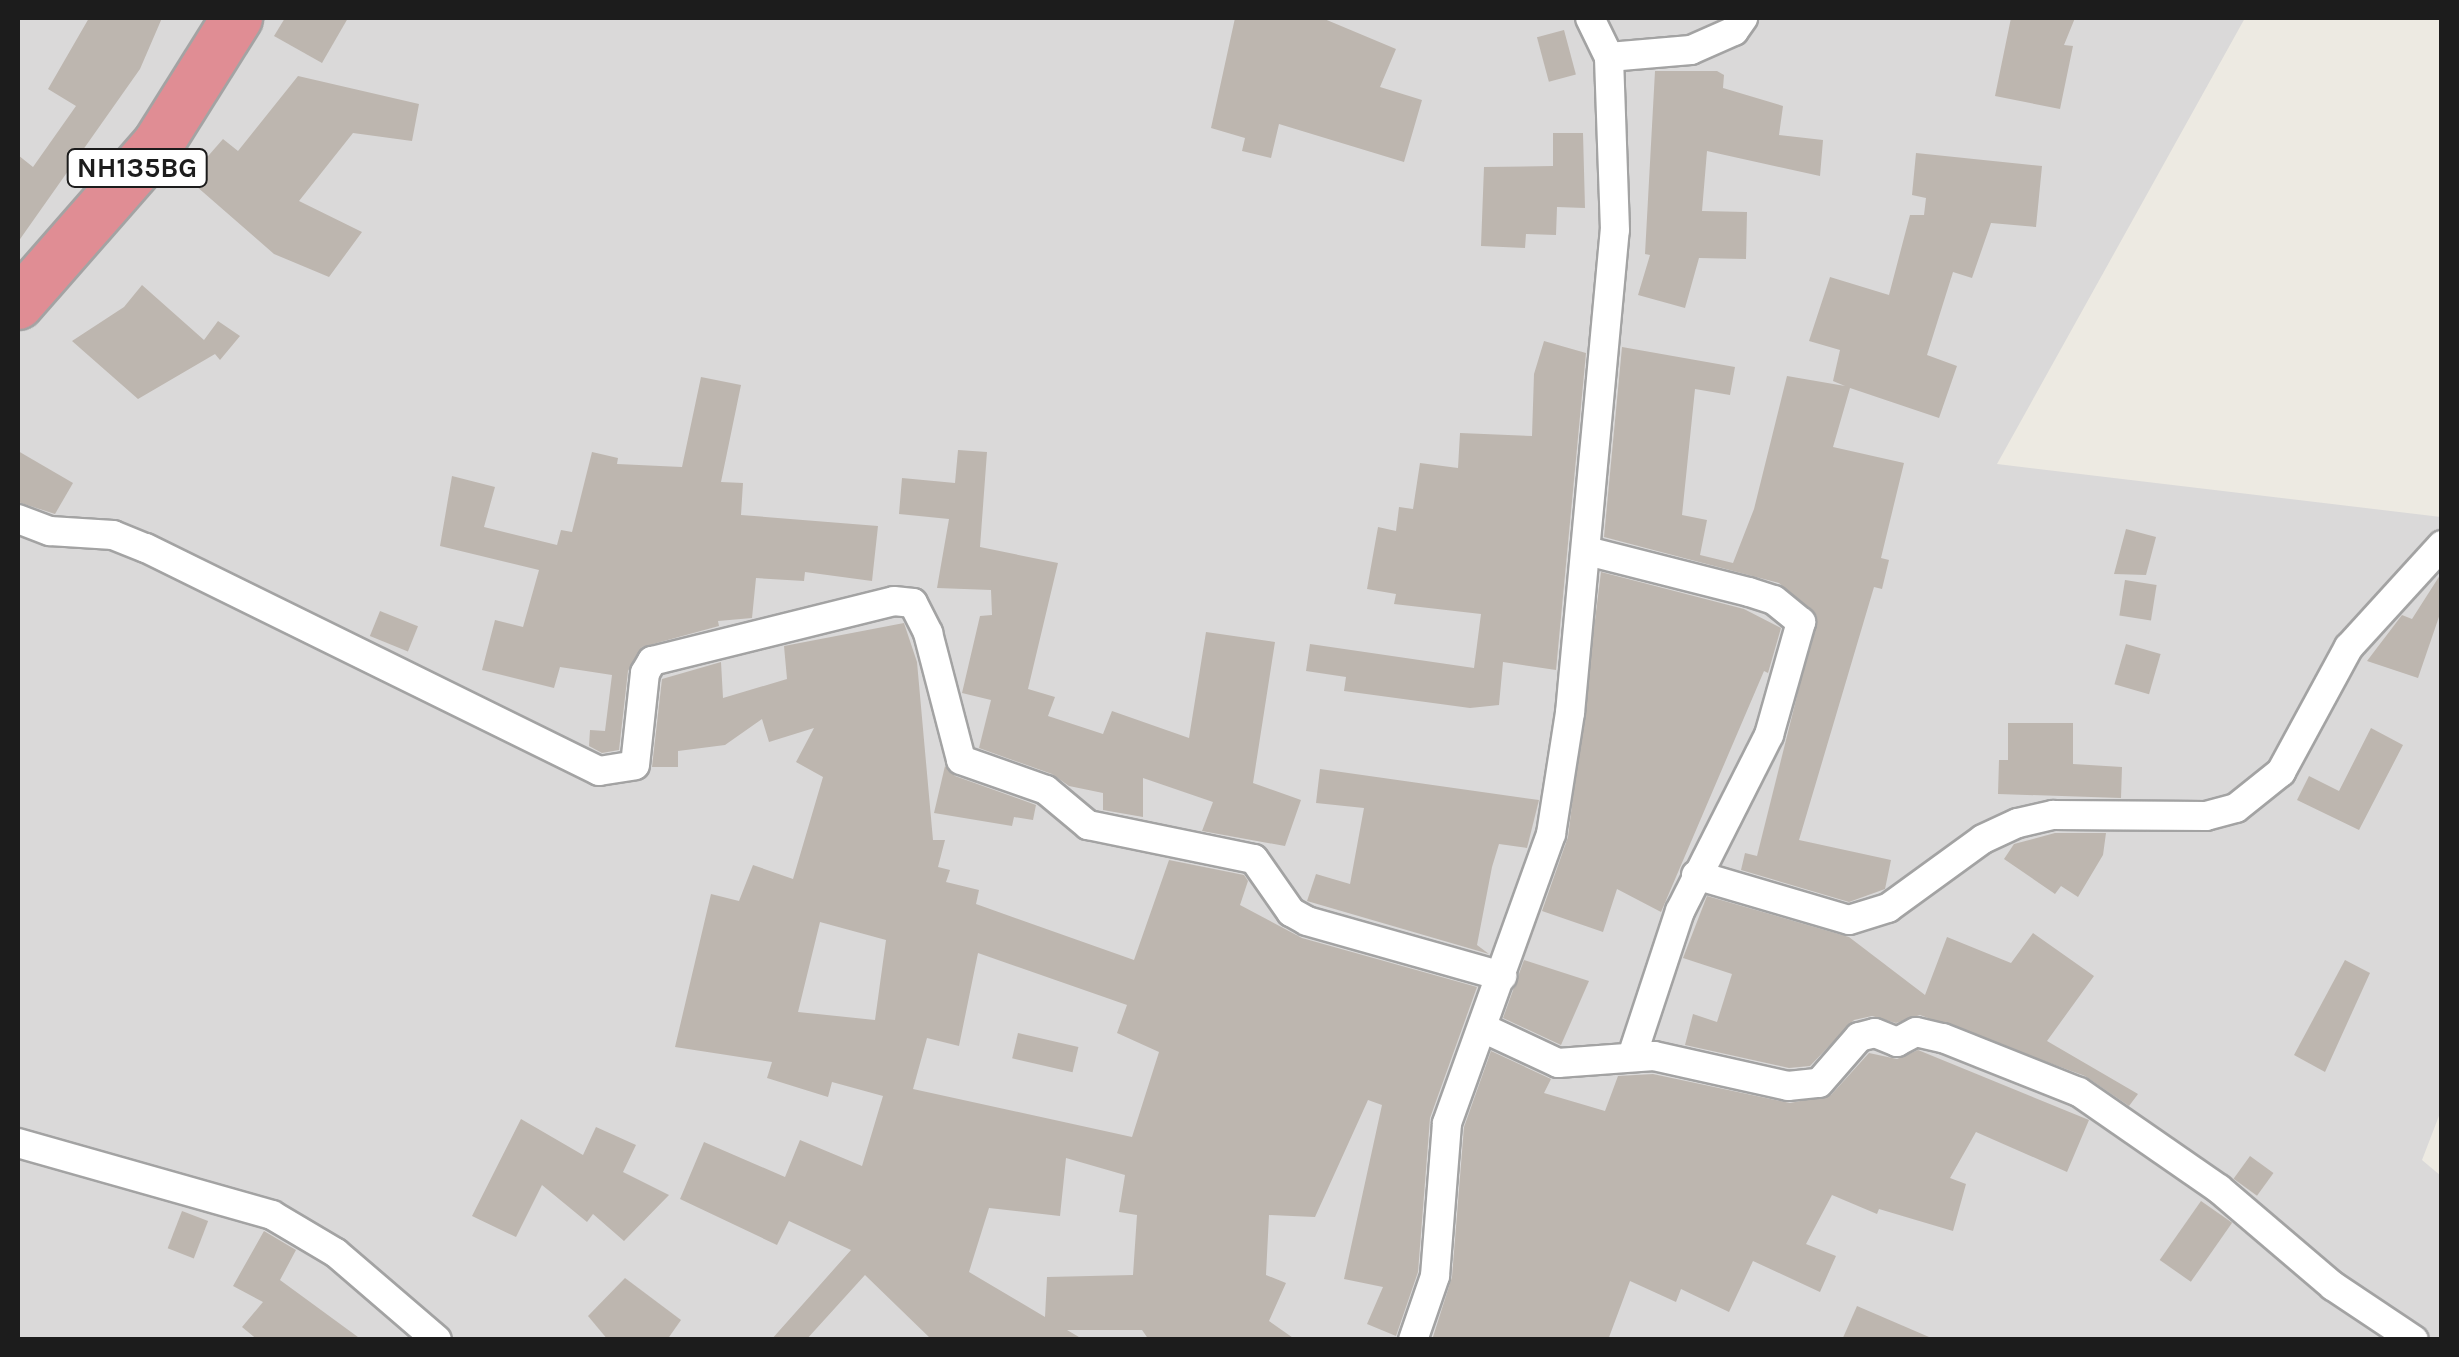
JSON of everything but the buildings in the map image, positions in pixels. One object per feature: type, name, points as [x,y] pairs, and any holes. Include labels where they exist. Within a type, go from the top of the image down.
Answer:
[{"type":"highway","name":"NH135BG","points":[[18,304],[158,144],[237,18]]},
{"type":"street","points":[[1413,1340],[1435,1276],[1447,1124],[1552,834],[1588,552],[1614,230],[1609,57],[1590,18]]},
{"type":"street","points":[[1609,57],[1691,50],[1734,31],[1743,18]]},
{"type":"street","points":[[18,519],[50,532],[114,535],[146,548],[598,771],[635,765],[645,674],[652,661],[894,601],[913,603],[928,633],[961,760],[1046,790],[1088,825],[1254,859],[1291,912],[1307,921],[1502,976]]},
{"type":"street","points":[[1696,875],[1849,920],[1888,908],[1983,840],[2018,824],[2053,815],[2206,816],[2236,808],[2281,772],[2349,647],[2442,545]]},
{"type":"street","points":[[1588,552],[1774,600],[1801,622],[1798,653],[1769,735],[1696,875],[1632,1056]]},
{"type":"street","points":[[1483,1028],[1558,1063],[1632,1056],[1805,1086],[1831,1073],[1859,1037],[1874,1033],[1897,1042],[1916,1032],[1956,1043],[2079,1092],[2220,1189],[2333,1286],[2414,1340]]},
{"type":"street","points":[[18,1143],[272,1215],[336,1254],[438,1340]]},
{"type":"shaded area","points":[[18,18],[2245,18],[1997,464],[2441,517],[2442,1108],[2422,1160],[2441,1176],[2441,1339],[18,1339]]}]
